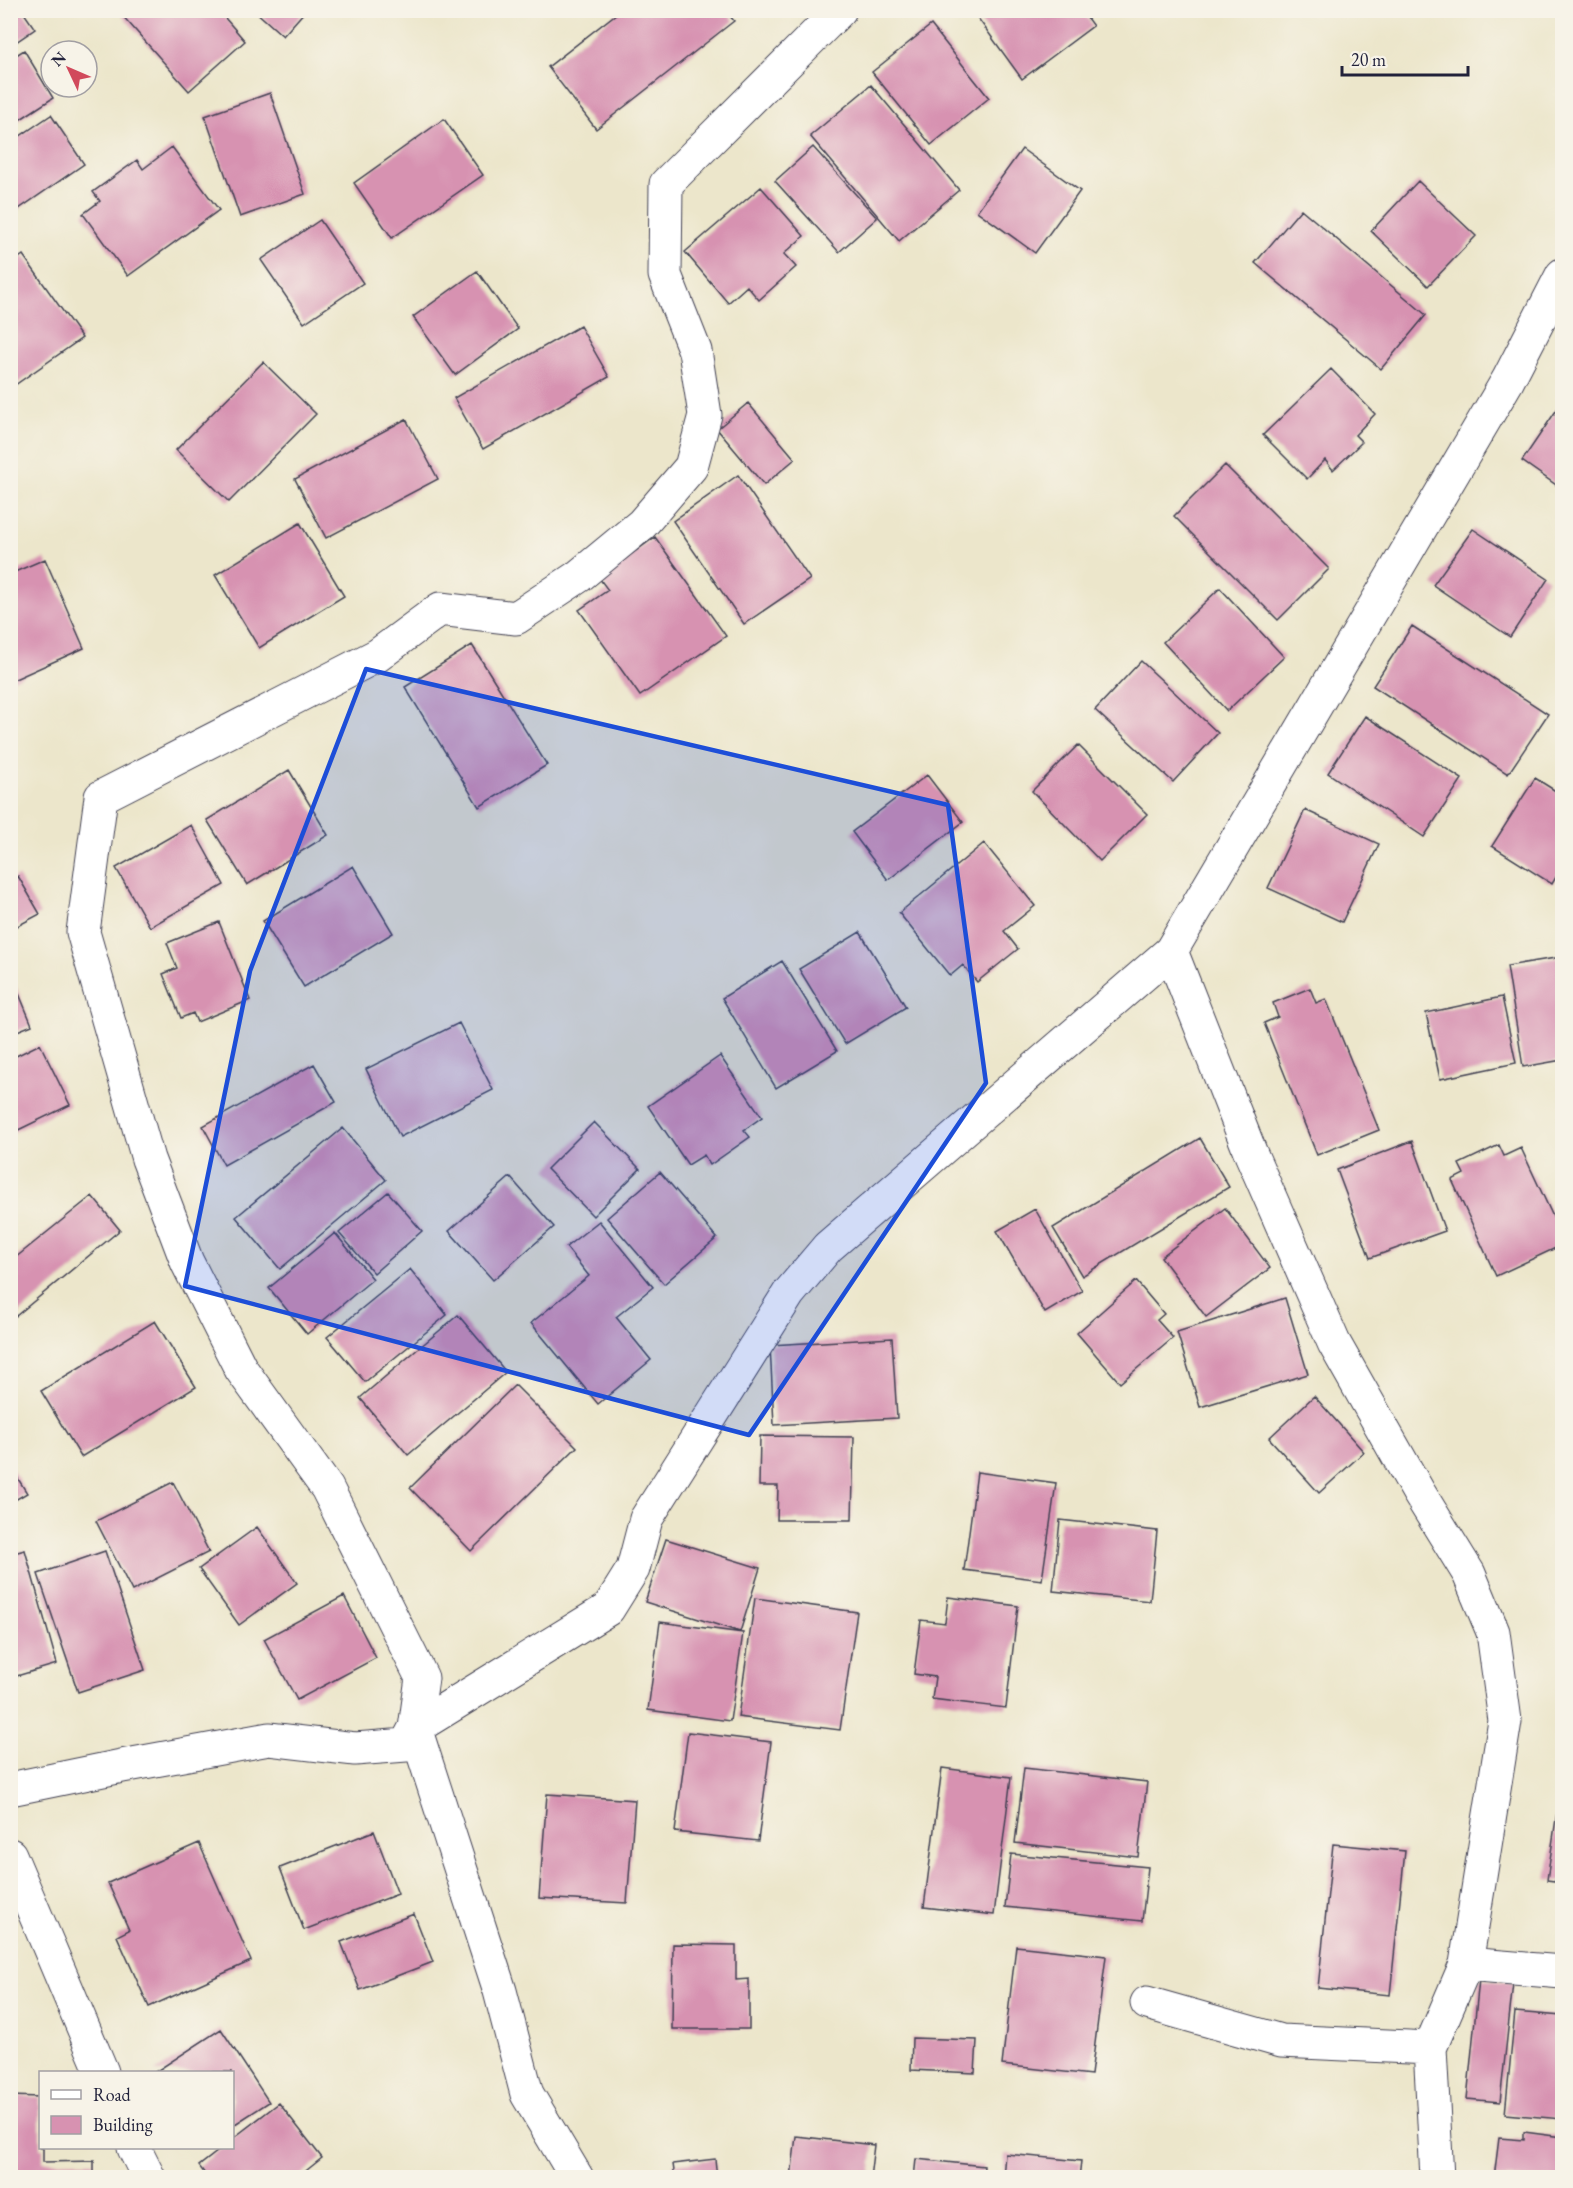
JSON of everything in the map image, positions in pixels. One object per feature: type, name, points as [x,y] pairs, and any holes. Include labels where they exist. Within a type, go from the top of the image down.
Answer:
[{"type":"street","points":[[10,1789],[269,1739],[355,1749],[406,1745],[415,1728],[422,1678],[327,1488],[241,1369],[187,1262],[148,1159],[83,932],[101,797],[378,655],[440,609],[516,618],[579,576],[642,524],[691,467],[705,416],[695,351],[665,275],[666,184],[840,10]]},
{"type":"street","points":[[415,1728],[608,1609],[633,1569],[646,1519],[796,1285],[828,1247],[1171,951],[1508,380],[1563,275]]},
{"type":"street","points":[[1171,951],[1251,1154],[1334,1343],[1419,1493],[1469,1574],[1493,1632],[1506,1721],[1466,1964],[1430,2048],[1437,2178]]},
{"type":"street","points":[[415,1728],[500,1991],[527,2094],[576,2178]]},
{"type":"street","points":[[10,1855],[101,2071]]},
{"type":"street","points":[[1466,1964],[1563,1972]]},
{"type":"street","points":[[1147,2003],[1281,2041],[1430,2048]]},
{"type":"street","points":[[134,2149],[149,2178]]},
{"type":"highlighted area","points":[[366,669],[948,805],[986,1083],[749,1435],[185,1286],[250,971]]},
{"type":"building","points":[[10,10],[22,10],[35,29],[10,46]]},
{"type":"building","points":[[125,10],[218,10],[245,41],[189,91],[121,14]]},
{"type":"building","points":[[254,10],[306,10],[283,36]]},
{"type":"building","points":[[621,10],[725,10],[734,21],[596,129],[548,67]]},
{"type":"building","points":[[972,10],[1081,10],[1093,26],[1022,79]]},
{"type":"building","points":[[931,25],[989,98],[931,145],[872,72]]},
{"type":"building","points":[[24,50],[39,75],[39,99],[51,99],[10,126],[10,59]]},
{"type":"building","points":[[871,85],[959,190],[899,241],[810,136]]},
{"type":"building","points":[[270,93],[305,194],[240,217],[205,116]]},
{"type":"building","points":[[51,115],[84,164],[10,215],[10,143]]},
{"type":"building","points":[[444,119],[483,175],[392,238],[354,183]]},
{"type":"building","points":[[172,147],[219,210],[128,276],[83,214],[100,201],[93,192],[137,160],[143,169]]},
{"type":"building","points":[[813,147],[877,218],[839,252],[775,181]]},
{"type":"building","points":[[1022,149],[1080,191],[1035,253],[977,211]]},
{"type":"building","points":[[1418,181],[1476,236],[1428,286],[1371,231]]},
{"type":"building","points":[[761,187],[804,236],[784,254],[796,267],[759,300],[747,286],[728,303],[685,252]]},
{"type":"building","points":[[1301,209],[1426,315],[1381,369],[1255,263]]},
{"type":"building","points":[[320,220],[363,283],[304,323],[261,260]]},
{"type":"building","points":[[23,255],[82,338],[15,385],[10,379],[10,264]]},
{"type":"building","points":[[477,271],[518,329],[455,375],[413,317]]},
{"type":"building","points":[[580,326],[609,377],[483,449],[454,398]]},
{"type":"building","points":[[263,362],[316,414],[229,502],[176,450]]},
{"type":"building","points":[[1331,369],[1375,414],[1355,435],[1362,442],[1333,470],[1325,460],[1307,479],[1263,435]]},
{"type":"building","points":[[1562,402],[1562,489],[1522,461]]},
{"type":"building","points":[[748,403],[795,459],[764,485],[717,429]]},
{"type":"building","points":[[406,419],[438,479],[326,538],[295,479]]},
{"type":"building","points":[[1225,465],[1329,569],[1278,620],[1174,516]]},
{"type":"building","points":[[738,475],[810,579],[744,624],[673,521]]},
{"type":"building","points":[[300,523],[344,596],[259,648],[215,575]]},
{"type":"building","points":[[1473,529],[1548,579],[1510,637],[1433,585]]},
{"type":"building","points":[[655,537],[726,636],[640,696],[579,610],[608,590],[599,578]]},
{"type":"building","points":[[45,559],[84,648],[13,680],[10,673],[10,574]]},
{"type":"building","points":[[1220,588],[1284,657],[1227,711],[1163,642]]},
{"type":"building","points":[[1412,626],[1548,714],[1508,774],[1373,686]]},
{"type":"building","points":[[472,645],[547,765],[479,807],[405,687]]},
{"type":"building","points":[[1141,661],[1218,733],[1173,782],[1095,710]]},
{"type":"building","points":[[1365,716],[1462,779],[1424,837],[1328,773]]},
{"type":"building","points":[[1078,745],[1147,814],[1100,861],[1032,791]]},
{"type":"building","points":[[289,770],[328,835],[247,885],[207,820]]},
{"type":"building","points":[[927,775],[963,822],[888,880],[852,832]]},
{"type":"building","points":[[1535,778],[1562,795],[1562,867],[1552,884],[1492,846]]},
{"type":"building","points":[[1305,810],[1379,844],[1342,922],[1268,888]]},
{"type":"building","points":[[191,825],[224,885],[150,927],[116,868]]},
{"type":"building","points":[[984,843],[1035,906],[1004,931],[1018,949],[977,982],[963,965],[950,976],[899,913]]},
{"type":"building","points":[[353,866],[393,933],[304,987],[263,921]]},
{"type":"building","points":[[18,876],[40,914],[10,930],[10,880]]},
{"type":"building","points":[[219,922],[250,1000],[197,1022],[193,1013],[181,1018],[163,974],[177,968],[167,943]]},
{"type":"building","points":[[860,932],[906,1007],[845,1044],[799,969]]},
{"type":"building","points":[[1562,957],[1562,1060],[1523,1067],[1507,966]]},
{"type":"building","points":[[782,961],[837,1051],[776,1088],[722,998]]},
{"type":"building","points":[[10,972],[32,1025],[10,1034]]},
{"type":"building","points":[[1310,988],[1316,1003],[1326,999],[1379,1130],[1317,1155],[1264,1023],[1278,1017],[1273,1003]]},
{"type":"building","points":[[1502,997],[1516,1063],[1440,1079],[1426,1013]]},
{"type":"building","points":[[459,1023],[493,1090],[400,1137],[366,1069]]},
{"type":"building","points":[[40,1044],[70,1105],[10,1134],[10,1059]]},
{"type":"building","points":[[720,1056],[762,1117],[744,1130],[750,1137],[710,1165],[704,1155],[688,1165],[648,1106]]},
{"type":"building","points":[[314,1064],[336,1102],[224,1165],[203,1126]]},
{"type":"building","points":[[594,1122],[640,1169],[593,1216],[547,1169]]},
{"type":"building","points":[[343,1128],[386,1180],[280,1269],[236,1217]]},
{"type":"building","points":[[1200,1138],[1229,1187],[1082,1276],[1053,1228]]},
{"type":"building","points":[[1412,1141],[1445,1231],[1370,1258],[1337,1170]]},
{"type":"building","points":[[1499,1145],[1504,1156],[1521,1148],[1562,1236],[1562,1245],[1496,1276],[1452,1180],[1464,1174],[1459,1164]]},
{"type":"building","points":[[660,1172],[717,1238],[664,1284],[607,1218]]},
{"type":"building","points":[[510,1177],[554,1227],[493,1280],[449,1231]]},
{"type":"building","points":[[388,1192],[422,1231],[374,1273],[339,1233]]},
{"type":"building","points":[[92,1196],[120,1230],[16,1316],[10,1309],[10,1262]]},
{"type":"building","points":[[1225,1208],[1270,1268],[1206,1317],[1161,1257]]},
{"type":"building","points":[[1035,1209],[1082,1291],[1045,1313],[997,1231]]},
{"type":"building","points":[[599,1221],[653,1287],[616,1317],[651,1360],[598,1404],[531,1323],[589,1276],[566,1247]]},
{"type":"building","points":[[335,1233],[373,1279],[307,1334],[269,1288]]},
{"type":"building","points":[[410,1269],[447,1315],[365,1382],[327,1337]]},
{"type":"building","points":[[1136,1281],[1164,1314],[1157,1320],[1173,1338],[1120,1383],[1077,1333]]},
{"type":"building","points":[[1285,1298],[1308,1374],[1200,1407],[1177,1332]]},
{"type":"building","points":[[458,1315],[506,1372],[408,1455],[360,1398]]},
{"type":"building","points":[[155,1321],[196,1387],[81,1457],[41,1391]]},
{"type":"building","points":[[892,1338],[897,1418],[774,1425],[770,1345]]},
{"type":"building","points":[[515,1385],[577,1447],[471,1551],[410,1488]]},
{"type":"building","points":[[1314,1396],[1364,1452],[1319,1493],[1269,1438]]},
{"type":"building","points":[[760,1436],[854,1437],[852,1520],[777,1520],[778,1486],[759,1486]]},
{"type":"building","points":[[10,1466],[27,1493],[10,1503]]},
{"type":"building","points":[[977,1472],[1056,1483],[1042,1580],[964,1570]]},
{"type":"building","points":[[173,1482],[209,1552],[132,1591],[96,1521]]},
{"type":"building","points":[[1060,1520],[1157,1531],[1150,1601],[1053,1591]]},
{"type":"building","points":[[257,1527],[297,1583],[239,1625],[199,1569]]},
{"type":"building","points":[[666,1539],[760,1568],[740,1632],[645,1602]]},
{"type":"building","points":[[25,1550],[57,1664],[10,1678],[10,1554]]},
{"type":"building","points":[[105,1551],[145,1670],[78,1692],[38,1574]]},
{"type":"building","points":[[344,1596],[376,1658],[297,1700],[264,1639]]},
{"type":"building","points":[[948,1597],[1018,1606],[1006,1708],[932,1699],[935,1677],[914,1674],[921,1620],[945,1623]]},
{"type":"building","points":[[755,1598],[857,1612],[840,1730],[738,1717]]},
{"type":"building","points":[[660,1622],[743,1633],[730,1721],[648,1710]]},
{"type":"building","points":[[688,1732],[771,1742],[758,1841],[675,1832]]},
{"type":"building","points":[[942,1768],[1011,1777],[994,1915],[924,1907]]},
{"type":"building","points":[[1024,1768],[1147,1782],[1138,1857],[1015,1843]]},
{"type":"building","points":[[547,1794],[635,1800],[627,1903],[539,1898]]},
{"type":"building","points":[[1558,1805],[1562,1805],[1562,1882],[1547,1880]]},
{"type":"building","points":[[374,1831],[398,1894],[304,1930],[280,1868]]},
{"type":"building","points":[[199,1843],[251,1961],[149,2007],[117,1936],[129,1930],[108,1883]]},
{"type":"building","points":[[1333,1844],[1405,1851],[1390,1995],[1318,1988]]},
{"type":"building","points":[[1011,1854],[1148,1867],[1142,1921],[1005,1907]]},
{"type":"building","points":[[414,1914],[433,1962],[360,1990],[341,1942]]},
{"type":"building","points":[[673,1944],[736,1945],[736,1980],[749,1979],[749,2029],[672,2029]]},
{"type":"building","points":[[1016,1946],[1106,1956],[1091,2075],[1002,2065]]},
{"type":"building","points":[[1479,1979],[1513,1983],[1500,2102],[1467,2099]]},
{"type":"building","points":[[1515,2012],[1562,2016],[1562,2119],[1505,2114]]},
{"type":"building","points":[[221,2029],[269,2102],[234,2125],[234,2071],[157,2071]]},
{"type":"building","points":[[912,2038],[977,2040],[975,2073],[911,2070]]},
{"type":"building","points":[[10,2096],[39,2097],[39,2149],[43,2149],[43,2162],[94,2161],[94,2178],[10,2178]]},
{"type":"building","points":[[279,2103],[322,2158],[297,2178],[208,2178],[199,2166],[221,2149],[234,2149],[234,2137]]},
{"type":"building","points":[[1524,2132],[1562,2137],[1562,2178],[1494,2178],[1499,2138],[1524,2140]]},
{"type":"building","points":[[796,2136],[874,2145],[870,2178],[791,2178]]},
{"type":"building","points":[[1005,2154],[1081,2161],[1079,2178],[1003,2178]]},
{"type":"building","points":[[715,2159],[717,2178],[675,2178],[673,2164]]},
{"type":"building","points":[[916,2159],[984,2166],[983,2178],[914,2178]]}]
